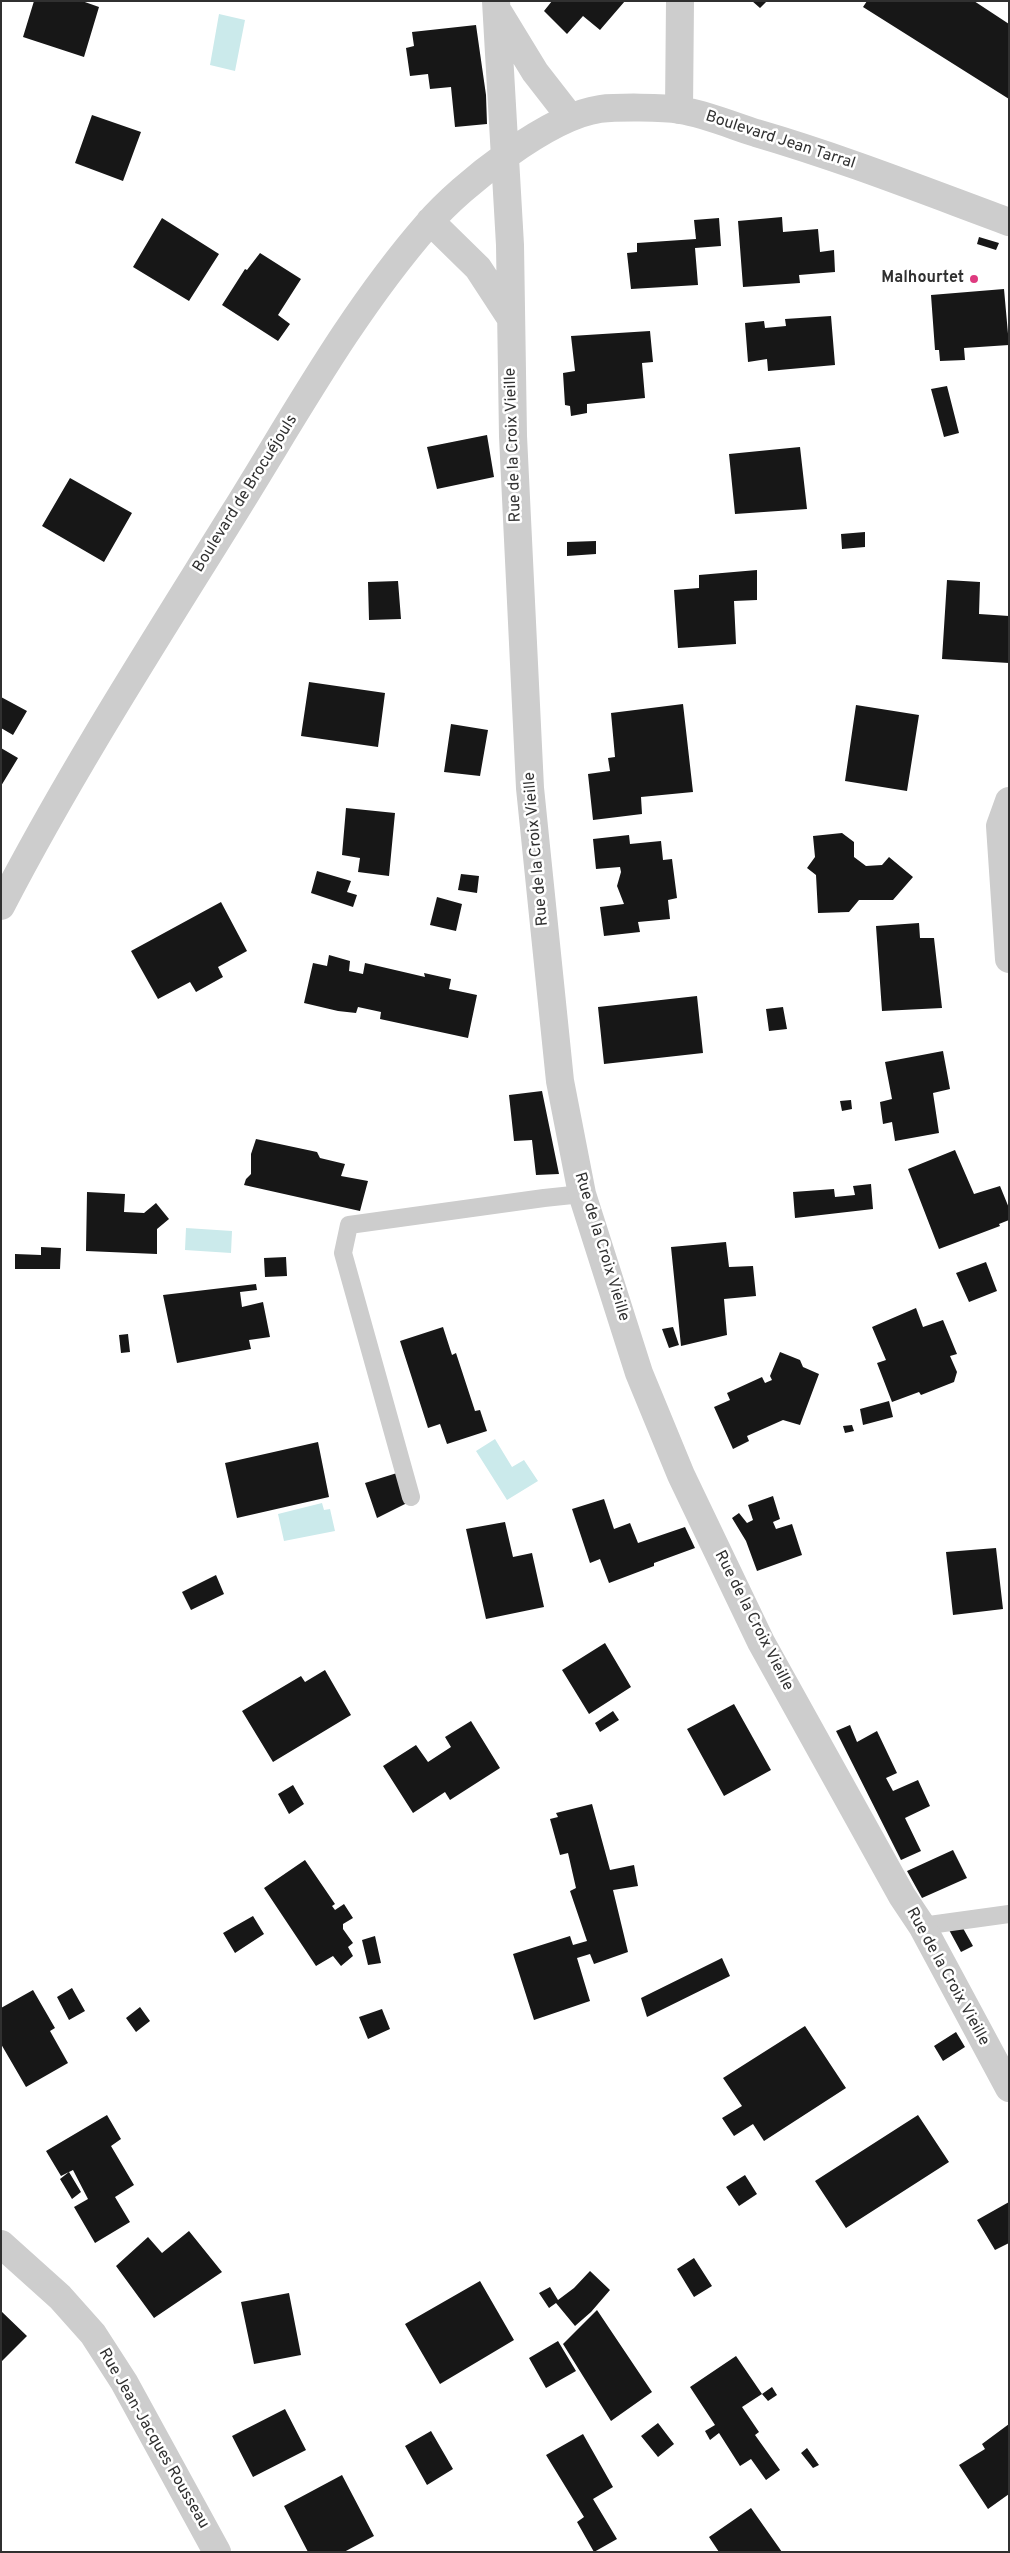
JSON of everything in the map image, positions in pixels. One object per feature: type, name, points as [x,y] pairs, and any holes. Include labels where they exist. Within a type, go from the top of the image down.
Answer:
[{"type":"street","points":[[679,110],[680,1]]},
{"type":"street","name":"Rue de la Croix Vieille","points":[[496,5],[535,72],[558,123]]},
{"type":"street","name":"Rue de la Croix Vieille","points":[[496,5],[510,245],[513,446],[530,788],[560,1081],[582,1194],[639,1373],[682,1475],[764,1647],[902,1896],[922,1926],[1009,2088]]},
{"type":"street","name":"Boulevard Jean Tarral","points":[[558,123],[600,109],[679,110],[814,150],[1009,222]]},
{"type":"street","name":"Boulevard de Brocuéjouls","points":[[1,906],[28,854],[150,648],[318,379],[385,277],[430,221],[505,157],[558,123]]},
{"type":"street","points":[[430,221],[478,268],[510,318]]},
{"type":"street","points":[[1009,801],[1000,826],[1009,959]]},
{"type":"street","name":"Rue Jean-Jacques Rousseau","points":[[1,2244],[60,2297],[93,2334],[124,2382],[217,2552]]},
{"type":"lane","points":[[411,1497],[342,1253],[349,1225],[582,1194]]},
{"type":"lane","points":[[922,1926],[1009,1914]]},
{"type":"water","points":[[219,14],[245,20],[235,71],[210,65]]},
{"type":"water","points":[[186,1228],[232,1231],[231,1253],[185,1250]]},
{"type":"water","points":[[495,1439],[512,1467],[524,1460],[538,1481],[507,1500],[476,1451]]},
{"type":"water","points":[[322,1503],[324,1510],[330,1509],[335,1531],[284,1541],[278,1514]]},
{"type":"building","points":[[34,1],[82,1],[99,7],[84,57],[23,37]]},
{"type":"building","points":[[552,1],[625,1],[600,30],[583,16],[567,34],[544,11]]},
{"type":"building","points":[[752,1],[767,1],[760,8]]},
{"type":"building","points":[[867,1],[974,1],[1009,24],[1009,99],[863,7]]},
{"type":"building","points":[[476,25],[486,95],[487,124],[455,127],[451,87],[430,89],[428,74],[410,76],[406,48],[414,46],[412,32]]},
{"type":"building","points":[[92,115],[141,132],[123,181],[75,163]]},
{"type":"building","points":[[782,217],[783,232],[818,229],[820,252],[834,250],[835,272],[799,275],[800,283],[743,287],[738,221]]},
{"type":"building","points":[[162,218],[219,254],[189,301],[133,267]]},
{"type":"building","points":[[719,218],[721,246],[695,248],[698,285],[631,289],[627,253],[637,252],[637,243],[696,239],[694,220]]},
{"type":"building","points":[[979,237],[999,243],[996,250],[977,244]]},
{"type":"building","points":[[260,253],[301,279],[278,315],[290,324],[278,341],[222,305],[245,269],[247,270]]},
{"type":"building","points":[[1004,289],[1009,345],[964,348],[965,360],[940,361],[939,350],[935,350],[931,295]]},
{"type":"building","points":[[831,316],[835,365],[768,371],[767,359],[748,362],[745,323],[764,321],[765,328],[786,326],[785,319]]},
{"type":"building","points":[[650,331],[653,362],[642,363],[645,398],[587,404],[587,413],[571,416],[570,406],[565,405],[563,373],[575,371],[571,336]]},
{"type":"building","points":[[947,386],[959,433],[944,437],[931,389]]},
{"type":"building","points":[[487,435],[494,477],[437,489],[427,447]]},
{"type":"building","points":[[800,447],[807,509],[735,514],[729,454]]},
{"type":"building","points":[[70,478],[132,513],[104,562],[42,526]]},
{"type":"building","points":[[865,532],[865,547],[842,549],[841,534]]},
{"type":"building","points":[[596,541],[596,554],[567,556],[567,542]]},
{"type":"building","points":[[757,570],[757,600],[734,601],[736,644],[678,648],[674,590],[699,588],[699,575]]},
{"type":"building","points":[[947,580],[980,582],[979,614],[1009,616],[1009,663],[942,659]]},
{"type":"building","points":[[398,581],[401,619],[369,620],[368,582]]},
{"type":"building","points":[[309,682],[385,693],[378,747],[301,736]]},
{"type":"building","points":[[1,697],[27,711],[13,735],[1,728]]},
{"type":"building","points":[[683,704],[693,792],[641,797],[642,814],[593,820],[588,774],[610,771],[608,758],[615,757],[611,713]]},
{"type":"building","points":[[856,705],[919,715],[907,791],[845,781]]},
{"type":"building","points":[[451,724],[488,730],[480,776],[444,772]]},
{"type":"building","points":[[1,748],[18,758],[1,786]]},
{"type":"building","points":[[346,808],[395,813],[389,876],[358,872],[360,858],[342,855]]},
{"type":"building","points":[[842,833],[854,842],[854,857],[866,866],[882,865],[889,857],[913,877],[893,900],[859,900],[849,912],[818,913],[816,875],[807,868],[815,857],[813,836]]},
{"type":"building","points":[[629,835],[630,844],[661,841],[663,860],[672,859],[677,898],[668,900],[670,919],[638,922],[640,932],[604,936],[600,907],[624,904],[617,886],[621,872],[620,867],[596,869],[593,839]]},
{"type":"building","points":[[317,871],[351,881],[347,892],[357,895],[353,907],[311,893]]},
{"type":"building","points":[[461,874],[479,876],[477,893],[458,890]]},
{"type":"building","points":[[437,897],[462,904],[456,931],[430,925]]},
{"type":"building","points":[[221,902],[247,951],[218,967],[223,977],[196,992],[190,982],[158,999],[131,951]]},
{"type":"building","points":[[919,923],[920,938],[934,938],[942,1008],[882,1011],[876,926]]},
{"type":"building","points":[[329,955],[350,961],[349,971],[363,974],[365,963],[425,977],[424,973],[451,979],[449,989],[477,995],[468,1038],[380,1019],[381,1012],[358,1007],[356,1013],[304,1003],[313,963],[327,966]]},
{"type":"building","points":[[697,996],[703,1053],[604,1064],[598,1007]]},
{"type":"building","points":[[783,1007],[787,1029],[769,1031],[766,1009]]},
{"type":"building","points":[[943,1051],[950,1089],[933,1093],[939,1133],[895,1141],[892,1122],[883,1124],[880,1102],[892,1099],[885,1062]]},
{"type":"building","points":[[542,1091],[559,1174],[536,1175],[532,1140],[514,1141],[509,1095]]},
{"type":"building","points":[[851,1100],[852,1109],[842,1111],[840,1101]]},
{"type":"building","points":[[256,1139],[317,1152],[320,1158],[345,1164],[341,1176],[368,1181],[360,1211],[244,1185],[246,1179],[251,1174],[251,1154]]},
{"type":"building","points":[[955,1150],[974,1194],[1000,1186],[1009,1208],[1009,1220],[999,1224],[1000,1226],[939,1249],[908,1169]]},
{"type":"building","points":[[871,1184],[873,1209],[795,1218],[793,1192],[834,1189],[835,1197],[855,1195],[853,1186]]},
{"type":"building","points":[[87,1192],[125,1194],[124,1212],[144,1213],[156,1203],[169,1219],[157,1229],[157,1254],[86,1251]]},
{"type":"building","points":[[726,1242],[729,1267],[753,1266],[756,1296],[724,1299],[727,1335],[681,1346],[671,1247]]},
{"type":"building","points":[[41,1247],[61,1248],[60,1269],[15,1269],[15,1254],[41,1255]]},
{"type":"building","points":[[286,1257],[287,1276],[265,1277],[264,1258]]},
{"type":"building","points":[[986,1262],[997,1291],[969,1302],[956,1273]]},
{"type":"building","points":[[256,1284],[257,1290],[240,1292],[242,1307],[263,1302],[270,1337],[249,1340],[251,1349],[177,1363],[163,1295]]},
{"type":"building","points":[[916,1308],[923,1327],[943,1320],[957,1354],[950,1356],[957,1372],[954,1382],[921,1395],[919,1392],[892,1402],[877,1363],[886,1360],[872,1327]]},
{"type":"building","points":[[443,1327],[452,1355],[456,1353],[475,1411],[480,1410],[487,1431],[447,1444],[440,1424],[428,1428],[400,1341]]},
{"type":"building","points":[[673,1327],[679,1345],[669,1348],[662,1329]]},
{"type":"building","points":[[128,1334],[130,1352],[121,1353],[119,1335]]},
{"type":"building","points":[[780,1352],[800,1360],[803,1367],[819,1374],[800,1425],[783,1420],[747,1436],[749,1441],[733,1449],[714,1407],[730,1400],[727,1393],[762,1377],[765,1383],[772,1380],[770,1376]]},
{"type":"building","points":[[889,1401],[893,1417],[863,1425],[860,1409]]},
{"type":"building","points":[[852,1425],[854,1431],[845,1433],[843,1426]]},
{"type":"building","points":[[318,1442],[329,1497],[237,1518],[225,1463]]},
{"type":"building","points":[[397,1473],[407,1503],[377,1518],[365,1483]]},
{"type":"building","points":[[773,1496],[780,1519],[773,1522],[776,1529],[792,1524],[802,1555],[757,1571],[746,1541],[732,1518],[739,1513],[747,1523],[753,1520],[748,1505]]},
{"type":"building","points":[[604,1499],[614,1529],[630,1523],[638,1543],[685,1527],[695,1548],[654,1563],[654,1566],[609,1583],[600,1559],[590,1563],[572,1509]]},
{"type":"building","points":[[505,1522],[513,1557],[532,1553],[544,1607],[486,1619],[466,1529]]},
{"type":"building","points":[[996,1548],[1003,1609],[953,1615],[946,1552]]},
{"type":"building","points":[[216,1575],[224,1594],[191,1610],[182,1592]]},
{"type":"building","points":[[605,1643],[631,1687],[589,1714],[562,1670]]},
{"type":"building","points":[[325,1670],[351,1715],[273,1762],[242,1711],[301,1676],[305,1682]]},
{"type":"building","points":[[734,1704],[771,1770],[724,1796],[687,1729]]},
{"type":"building","points":[[613,1711],[619,1720],[600,1732],[595,1723]]},
{"type":"building","points":[[471,1721],[500,1768],[450,1800],[445,1792],[413,1813],[383,1766],[416,1745],[428,1762],[451,1747],[445,1737]]},
{"type":"building","points":[[850,1725],[857,1742],[877,1731],[897,1773],[886,1778],[893,1791],[918,1780],[930,1806],[905,1818],[921,1851],[901,1860],[836,1731]]},
{"type":"building","points":[[293,1785],[304,1804],[289,1814],[278,1794]]},
{"type":"building","points":[[592,1804],[610,1870],[634,1865],[638,1886],[613,1890],[628,1952],[594,1964],[590,1954],[577,1958],[590,2001],[534,2020],[513,1954],[570,1936],[573,1945],[587,1941],[570,1891],[576,1888],[568,1853],[560,1855],[550,1819],[558,1817],[556,1813]]},
{"type":"building","points":[[953,1850],[967,1878],[922,1898],[907,1871]]},
{"type":"building","points":[[305,1860],[335,1904],[332,1906],[335,1910],[344,1904],[353,1918],[343,1924],[343,1929],[353,1943],[348,1947],[353,1956],[341,1966],[333,1956],[316,1966],[264,1888]]},
{"type":"building","points":[[253,1916],[264,1934],[235,1953],[223,1933]]},
{"type":"building","points":[[959,1921],[973,1946],[961,1952],[948,1928]]},
{"type":"building","points":[[375,1936],[381,1963],[368,1965],[362,1940]]},
{"type":"building","points":[[722,1958],[730,1976],[647,2017],[641,1998]]},
{"type":"building","points":[[72,1988],[85,2011],[69,2020],[57,1997]]},
{"type":"building","points":[[33,1990],[55,2028],[50,2031],[68,2063],[26,2087],[1,2044],[1,2008]]},
{"type":"building","points":[[140,2007],[150,2021],[136,2032],[126,2018]]},
{"type":"building","points":[[382,2009],[390,2029],[368,2039],[359,2017]]},
{"type":"building","points":[[805,2026],[846,2088],[764,2141],[753,2124],[734,2136],[722,2118],[742,2106],[723,2078]]},
{"type":"building","points":[[956,2032],[965,2047],[943,2061],[934,2046]]},
{"type":"building","points":[[107,2115],[121,2139],[111,2146],[134,2185],[115,2197],[130,2222],[95,2243],[74,2207],[88,2199],[73,2170],[61,2176],[46,2151]]},
{"type":"building","points":[[918,2115],[949,2162],[846,2228],[815,2181]]},
{"type":"building","points":[[69,2172],[81,2192],[72,2199],[60,2179]]},
{"type":"building","points":[[745,2175],[757,2194],[739,2206],[726,2187]]},
{"type":"building","points":[[1009,2202],[1009,2243],[995,2250],[977,2220]]},
{"type":"building","points":[[189,2231],[222,2272],[154,2318],[116,2266],[148,2237],[162,2253]]},
{"type":"building","points":[[694,2258],[712,2286],[694,2297],[677,2269]]},
{"type":"building","points":[[590,2271],[610,2290],[591,2312],[575,2326],[556,2303],[549,2308],[539,2293],[550,2287],[558,2300],[574,2288]]},
{"type":"building","points":[[480,2281],[514,2340],[440,2384],[405,2324]]},
{"type":"building","points":[[289,2293],[301,2355],[254,2364],[241,2302]]},
{"type":"building","points":[[597,2310],[652,2392],[611,2421],[563,2344]]},
{"type":"building","points":[[1,2311],[27,2336],[1,2362]]},
{"type":"building","points":[[558,2341],[576,2371],[546,2388],[529,2358]]},
{"type":"building","points":[[736,2356],[762,2394],[742,2407],[759,2432],[755,2435],[780,2470],[766,2480],[751,2459],[740,2466],[719,2433],[710,2440],[705,2431],[715,2425],[690,2387]]},
{"type":"building","points":[[772,2387],[777,2395],[768,2401],[762,2394]]},
{"type":"building","points":[[285,2409],[306,2450],[253,2477],[232,2436]]},
{"type":"building","points":[[658,2423],[674,2444],[658,2457],[641,2436]]},
{"type":"building","points":[[1009,2424],[1009,2494],[988,2509],[959,2465],[985,2449],[982,2444]]},
{"type":"building","points":[[431,2431],[453,2469],[427,2485],[405,2446]]},
{"type":"building","points":[[583,2434],[613,2487],[593,2499],[617,2539],[594,2552],[577,2522],[584,2517],[546,2455]]},
{"type":"building","points":[[807,2448],[819,2465],[813,2468],[801,2453]]},
{"type":"building","points":[[342,2475],[374,2536],[344,2552],[308,2552],[284,2506]]},
{"type":"building","points":[[751,2508],[782,2552],[719,2552],[709,2537]]},
{"type":"place","name":"Malhourtet","points":[[974,279]]}]
